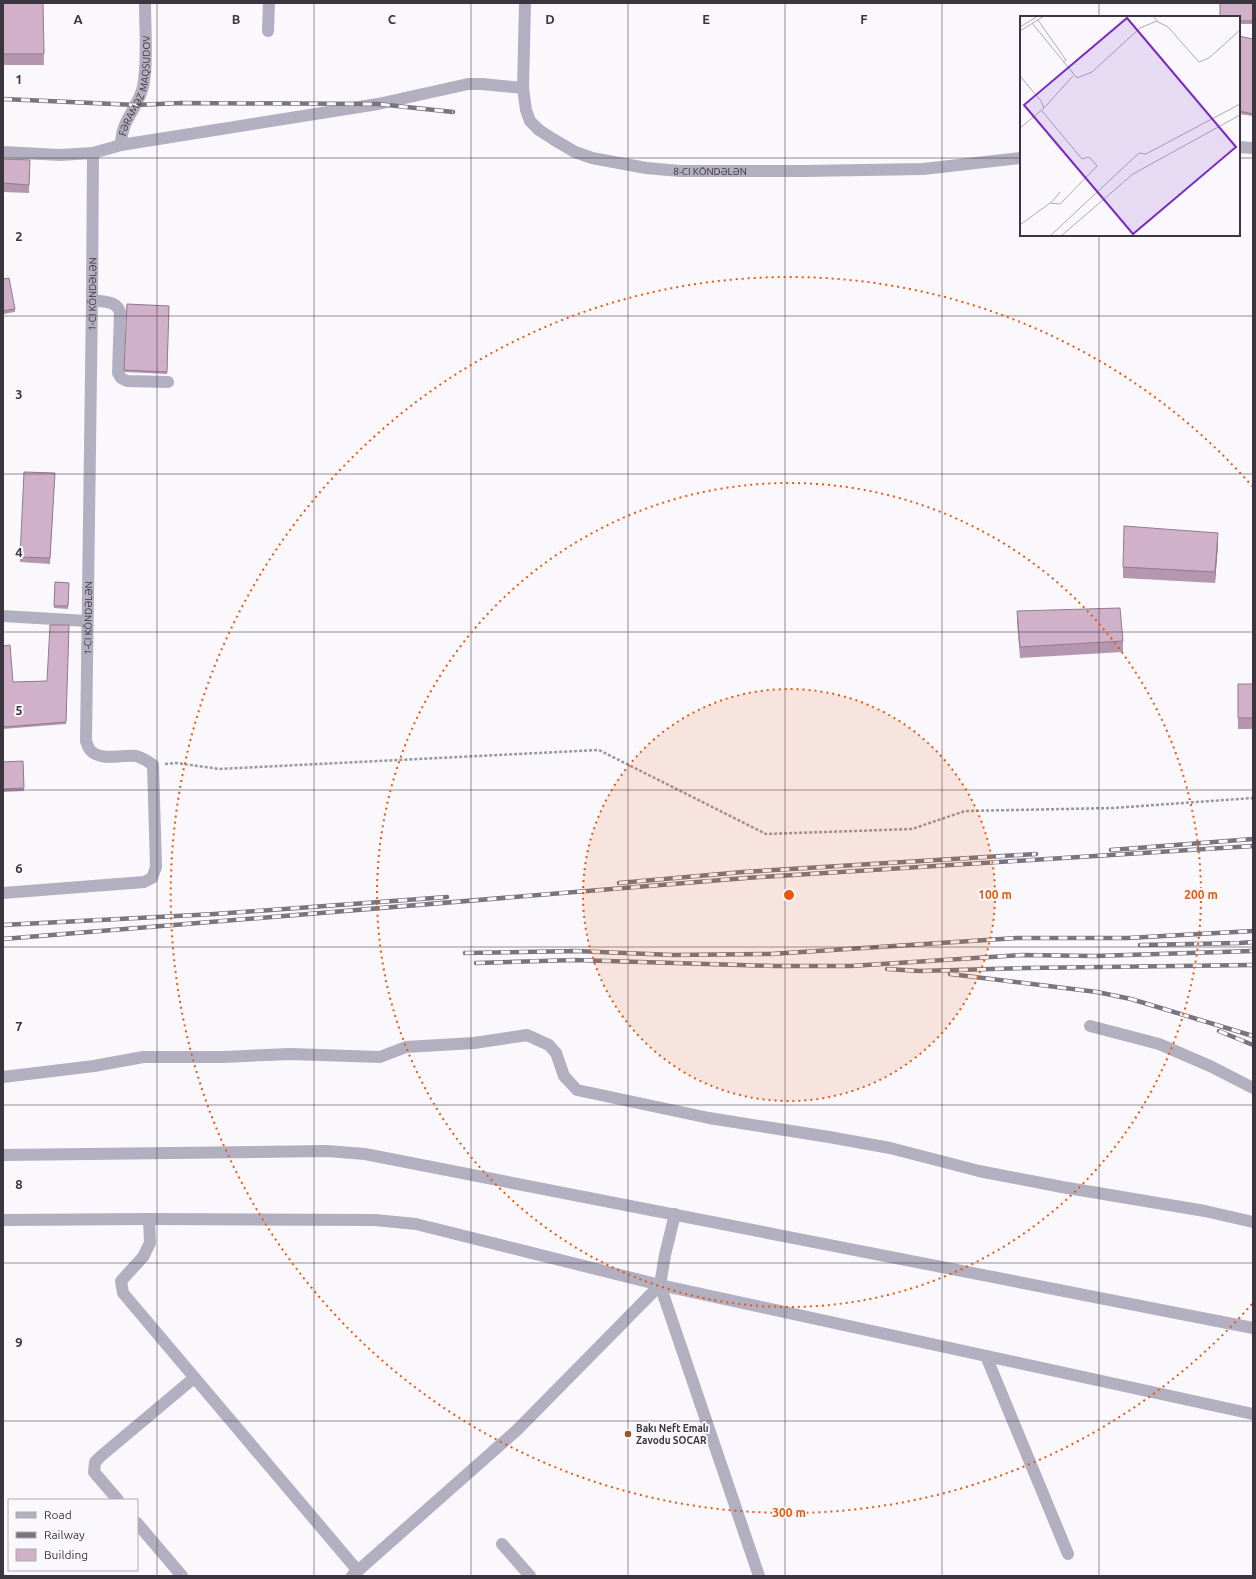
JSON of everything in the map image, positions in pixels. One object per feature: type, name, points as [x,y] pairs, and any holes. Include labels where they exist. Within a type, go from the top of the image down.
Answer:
[{"type":"street","name":"FƏRAMƏZ MAQSUDOV","points":[[3,152],[93,154],[121,145],[123,126],[136,105],[143,87],[145,74],[145,3]]},
{"type":"street","points":[[268,31],[269,3]]},
{"type":"street","name":"8-CI KÖNDƏLƏN","points":[[525,3],[523,88],[526,110],[530,121],[539,130],[575,152],[592,158],[646,168],[680,171],[923,170],[1020,158]]},
{"type":"street","points":[[121,145],[378,104],[468,84],[523,88]]},
{"type":"street","points":[[1240,147],[1253,148]]},
{"type":"street","name":"1-CI KÖNDƏLƏN","points":[[93,154],[86,741],[91,751],[97,754],[107,756],[135,756],[146,759],[153,765]]},
{"type":"street","points":[[92,300],[114,303],[118,306],[120,312],[118,373],[121,378],[127,381],[168,382]]},
{"type":"street","points":[[3,616],[88,621]]},
{"type":"street","points":[[3,893],[144,882],[152,878],[156,867],[153,765]]},
{"type":"street","points":[[1090,1026],[1159,1044],[1210,1066],[1253,1088]]},
{"type":"street","points":[[3,1077],[94,1066],[143,1058],[290,1054],[380,1057],[406,1047],[474,1043],[527,1035],[549,1045],[556,1053],[564,1076],[577,1090],[709,1118],[890,1148],[979,1171],[1054,1186],[1205,1211],[1253,1222]]},
{"type":"street","points":[[3,1155],[327,1152],[365,1154],[1253,1328]]},
{"type":"street","points":[[675,1214],[660,1285],[759,1576]]},
{"type":"street","points":[[150,1219],[150,1243],[143,1257],[121,1281],[123,1293],[355,1574],[517,1430],[660,1285]]},
{"type":"street","points":[[3,1220],[375,1220],[416,1224],[660,1285],[1253,1414]]},
{"type":"street","points":[[986,1356],[1068,1554]]},
{"type":"street","points":[[117,1499],[94,1472],[95,1462],[194,1378]]},
{"type":"street","points":[[138,1524],[182,1576]]},
{"type":"street","points":[[502,1544],[530,1576]]},
{"type":"path","points":[[153,765],[176,763],[220,769],[599,750],[766,834],[912,829],[965,811],[1112,808],[1253,798]]},
{"type":"building","points":[[3,3],[43,3],[44,54],[3,54]]},
{"type":"building","points":[[1220,3],[1253,3],[1253,21],[1240,21],[1240,16],[1220,16]]},
{"type":"building","points":[[1240,36],[1253,39],[1253,114],[1240,111]]},
{"type":"building","points":[[3,159],[30,160],[29,185],[3,183]]},
{"type":"building","points":[[9,278],[15,309],[3,311],[3,279]]},
{"type":"building","points":[[127,304],[169,306],[167,372],[124,370]]},
{"type":"building","points":[[24,472],[55,473],[50,558],[20,557]]},
{"type":"building","points":[[1124,526],[1218,533],[1215,572],[1123,567]]},
{"type":"building","points":[[55,582],[69,583],[68,606],[54,606]]},
{"type":"building","points":[[1120,608],[1123,641],[1020,647],[1017,611]]},
{"type":"building","points":[[50,625],[69,625],[66,722],[3,727],[3,646],[10,645],[13,682],[47,681]]},
{"type":"building","points":[[1238,684],[1253,684],[1253,718],[1238,718]]},
{"type":"building","points":[[23,761],[24,788],[3,789],[3,762]]},
{"type":"railway","points":[[3,99],[136,105],[181,103],[378,104],[453,112]]},
{"type":"railway","points":[[1111,850],[1253,839]]},
{"type":"railway","points":[[3,939],[746,878],[1253,846]]},
{"type":"railway","points":[[619,883],[743,872],[1036,854]]},
{"type":"railway","points":[[3,925],[215,914],[447,897]]},
{"type":"railway","points":[[465,953],[576,951],[673,955],[771,954],[1017,938],[1128,938],[1253,931]]},
{"type":"railway","points":[[1140,945],[1253,942]]},
{"type":"railway","points":[[476,963],[575,960],[775,966],[851,966],[1022,955],[1095,956],[1253,951]]},
{"type":"railway","points":[[887,969],[920,971],[1253,965]]},
{"type":"railway","points":[[950,974],[1097,992],[1131,999],[1253,1036]]},
{"type":"railway","points":[[1219,1031],[1253,1045]]},
{"type":"place","name":"Bakı Neft Emalı Zavodu SOCAR","points":[[628,1434]]}]
